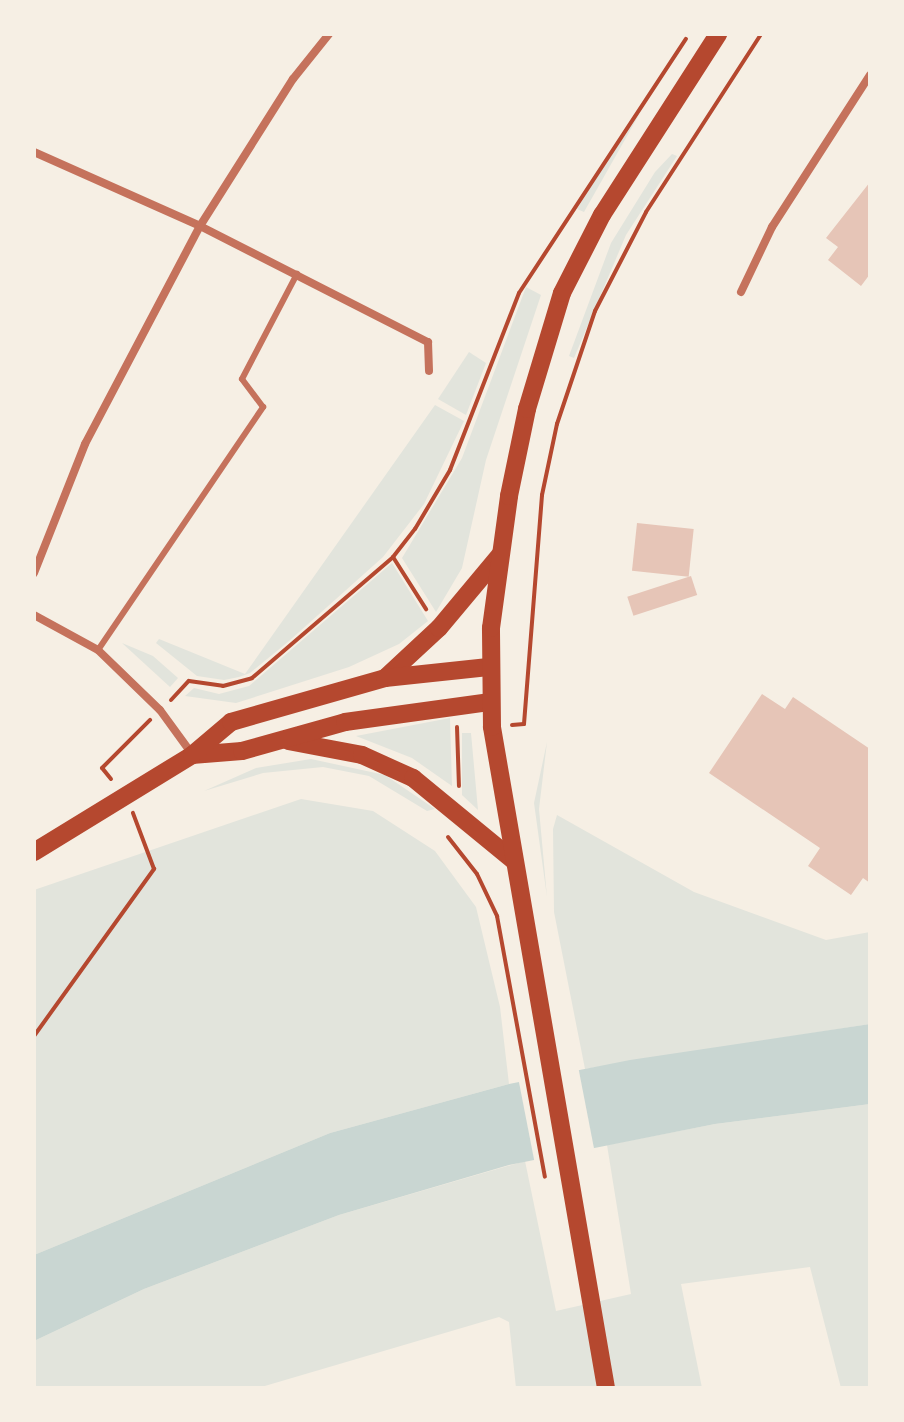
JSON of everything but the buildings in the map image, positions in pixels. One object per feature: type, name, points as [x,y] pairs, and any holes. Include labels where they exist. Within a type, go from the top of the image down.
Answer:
[{"type":"main road","points":[[606,1388],[514,861],[489,702],[488,667],[501,553],[527,409],[562,293],[602,215],[718,34]]},
{"type":"main road","points":[[385,678],[439,628],[501,553]]},
{"type":"main road","points":[[34,852],[192,755],[231,722],[385,678],[488,667]]},
{"type":"main road","points":[[192,755],[242,751],[345,722],[489,702]]},
{"type":"main road","points":[[281,739],[362,755],[413,778],[448,802],[514,861]]},
{"type":"street","points":[[34,573],[85,444],[200,226],[293,79],[329,34]]},
{"type":"street","points":[[741,292],[772,227],[870,75]]},
{"type":"street","points":[[34,152],[200,226],[428,342],[429,371]]},
{"type":"street","points":[[34,615],[98,650],[160,710],[192,755]]},
{"type":"lane","points":[[98,650],[263,407],[242,379],[297,274]]},
{"type":"path","points":[[34,1036],[154,869],[126,796],[102,768],[189,681],[223,686],[252,678],[393,557],[415,529],[450,470],[519,293],[690,34]]},
{"type":"path","points":[[524,724],[542,495],[557,424],[595,311],[646,212],[761,34]]},
{"type":"path","points":[[448,802],[459,789],[458,729]]},
{"type":"path","points":[[443,830],[477,874],[497,916],[546,1179]]},
{"type":"shaded area","points":[[640,113],[584,212],[577,209],[594,181]]},
{"type":"shaded area","points":[[672,154],[677,156],[626,235],[574,358],[569,356],[611,243],[655,172]]},
{"type":"shaded area","points":[[526,287],[541,295],[486,460],[462,568],[436,612],[402,558],[462,458]]},
{"type":"shaded area","points":[[469,352],[486,363],[466,415],[438,399]]},
{"type":"shaded area","points":[[435,405],[464,421],[424,504],[383,557],[289,641],[250,673],[224,680],[197,676],[156,643],[159,639],[245,674]]},
{"type":"shaded area","points":[[392,563],[428,621],[399,644],[349,667],[236,703],[185,696],[194,688],[219,694],[249,686]]},
{"type":"shaded area","points":[[122,643],[153,656],[178,678],[170,687]]},
{"type":"shaded area","points":[[450,718],[452,786],[412,758],[356,736]]},
{"type":"shaded area","points":[[462,733],[471,733],[478,810],[462,795]]},
{"type":"shaded area","points":[[547,742],[539,809],[547,897],[534,803]]},
{"type":"shaded area","points":[[311,759],[385,775],[435,809],[427,811],[369,776],[323,767],[263,773],[204,791],[256,768]]},
{"type":"shaded area","points":[[301,799],[373,811],[435,851],[476,907],[500,1007],[509,1084],[330,1133],[34,1255],[34,890]]},
{"type":"shaded area","points":[[557,815],[694,892],[826,940],[870,932],[870,1024],[585,1069],[554,912],[553,829]]},
{"type":"shaded area","points":[[870,1024],[870,1104],[715,1124],[509,1165],[339,1215],[144,1289],[34,1341],[34,1255],[330,1133],[509,1084],[630,1060]]},
{"type":"shaded area","points":[[870,1104],[870,1388],[841,1388],[810,1267],[681,1284],[702,1388],[516,1388],[509,1322],[499,1317],[258,1388],[34,1388],[34,1341],[144,1289],[339,1215],[525,1161],[556,1311],[631,1294],[607,1145],[715,1124]]},
{"type":"pier","points":[[578,1066],[594,1150],[535,1162],[518,1078]]}]
